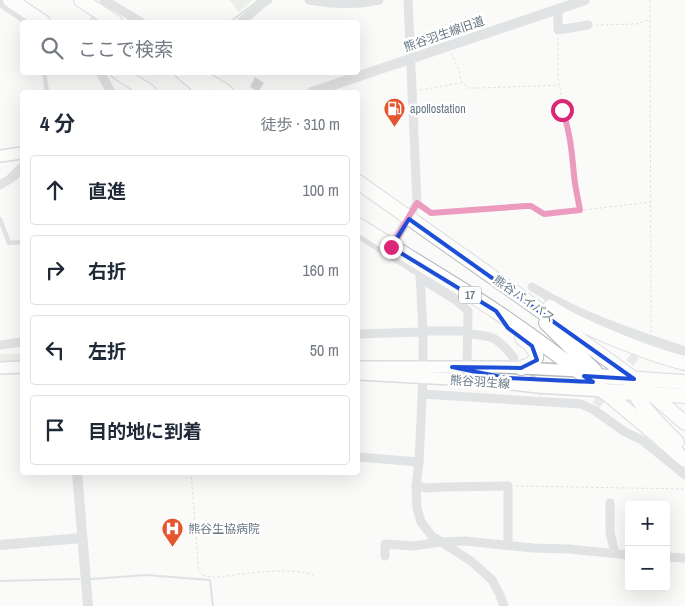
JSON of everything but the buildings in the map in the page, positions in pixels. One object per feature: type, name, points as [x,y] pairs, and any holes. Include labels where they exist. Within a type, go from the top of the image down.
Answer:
[{"type":"highway","points":[[10,0],[41,20]]},
{"type":"highway","points":[[81,0],[112,20]]},
{"type":"highway","points":[[121,75],[146,90]]},
{"type":"highway","points":[[186,75],[200,90]]},
{"type":"highway","points":[[198,75],[223,90]]},
{"type":"highway","name":"熊谷バイパス","points":[[360,183],[538,309],[635,386]]},
{"type":"highway","name":"17","points":[[360,226],[496,311],[579,371]]},
{"type":"highway","points":[[515,293],[536,298],[560,315],[627,344],[670,360],[685,363]]},
{"type":"highway","points":[[538,309],[548,326],[595,371],[594,385]]},
{"type":"highway","points":[[496,311],[508,328],[532,346],[535,351],[536,356],[533,363],[528,366],[518,363]]},
{"type":"highway","points":[[579,371],[685,460]]},
{"type":"highway","points":[[594,385],[635,386],[685,382]]},
{"type":"highway","points":[[635,386],[651,394],[685,423]]},
{"type":"highway","points":[[635,386],[642,403],[660,425],[685,450]]},
{"type":"highway","points":[[651,394],[685,396]]},
{"type":"main road","points":[[0,156],[20,153]]},
{"type":"main road","name":"熊谷羽生線","points":[[360,374],[423,373],[452,367],[518,363],[579,371]]},
{"type":"main road","points":[[0,368],[20,367]]},
{"type":"main road","name":"熊谷羽生線","points":[[360,367],[537,387],[594,385]]},
{"type":"main road","points":[[452,367],[506,378],[594,385]]},
{"type":"street","points":[[104,0],[138,20]]},
{"type":"street","points":[[242,20],[268,0]]},
{"type":"street","points":[[309,0],[325,3],[355,3],[380,0]]},
{"type":"street","points":[[391,247],[417,203],[408,0]]},
{"type":"street","name":"熊谷羽生線旧道","points":[[318,90],[585,0]]},
{"type":"street","points":[[0,2],[26,20]]},
{"type":"street","points":[[558,9],[558,30],[588,25]]},
{"type":"street","points":[[102,75],[110,90],[118,75]]},
{"type":"street","points":[[0,185],[10,179],[20,169]]},
{"type":"street","points":[[360,235],[420,273],[423,373],[419,462],[416,486],[421,522],[432,536],[471,561],[492,580],[504,606]]},
{"type":"street","points":[[420,278],[457,301],[468,311],[467,367]]},
{"type":"street","points":[[532,287],[554,301],[598,320],[685,351]]},
{"type":"street","points":[[598,320],[601,325],[685,355]]},
{"type":"street","points":[[360,334],[468,332],[486,335],[495,338],[504,345],[518,363]]},
{"type":"street","points":[[0,345],[20,342]]},
{"type":"street","points":[[422,394],[466,397],[487,394],[582,399],[596,405],[633,432],[685,475]]},
{"type":"street","points":[[360,457],[419,462]]},
{"type":"street","points":[[77,475],[88,606]]},
{"type":"street","points":[[416,486],[428,488],[508,486],[508,545]]},
{"type":"street","points":[[610,503],[610,533],[615,553]]},
{"type":"street","points":[[0,545],[82,538]]},
{"type":"street","points":[[384,556],[384,544],[413,546],[464,541],[625,554]]},
{"type":"street","points":[[670,557],[685,558]]},
{"type":"lane","points":[[45,75],[48,90]]},
{"type":"lane","points":[[0,219],[9,243],[20,242]]},
{"type":"path","points":[[650,0],[652,340]]},
{"type":"path","points":[[588,25],[636,24],[650,20]]},
{"type":"path","points":[[558,30],[559,84],[562,90],[562,110],[566,119],[572,152],[580,210]]},
{"type":"path","points":[[447,46],[462,83],[468,88],[559,84]]},
{"type":"path","points":[[412,91],[462,83]]},
{"type":"path","points":[[417,203],[431,213],[531,206],[544,214],[651,202]]},
{"type":"path","points":[[191,475],[198,562],[199,571],[202,575],[222,577],[252,572],[308,572],[314,574]]},
{"type":"path","points":[[508,486],[685,489]]},
{"type":"highlighted area","points":[[409,219],[634,379],[584,376],[593,382],[506,378],[452,367],[521,368],[537,360],[532,346],[508,328],[496,311],[391,247]]},
{"type":"shaded area","points":[[230,0],[253,0],[238,12]]},
{"type":"shaded area","points":[[0,354],[20,354],[20,361],[0,363]]},
{"type":"waterway","points":[[233,20],[259,0]]},
{"type":"waterway","points":[[16,179],[20,176]]},
{"type":"waterway","points":[[91,579],[146,575],[210,580],[213,606]]},
{"type":"waterway","points":[[0,581],[79,579]]},
{"type":"tunnel","points":[[94,20],[106,2]]},
{"type":"tunnel","points":[[596,405],[643,346]]},
{"type":"tunnel","points":[[521,366],[547,397]]},
{"type":"place","name":"apollostation","points":[[394,128]]},
{"type":"place","name":"熊谷生協病院","points":[[172,548]]},
{"type":"route","points":[[391,247],[417,203],[431,213],[526,206],[531,206],[544,214],[580,210],[576,191],[574,160],[566,119],[562,110]]}]
